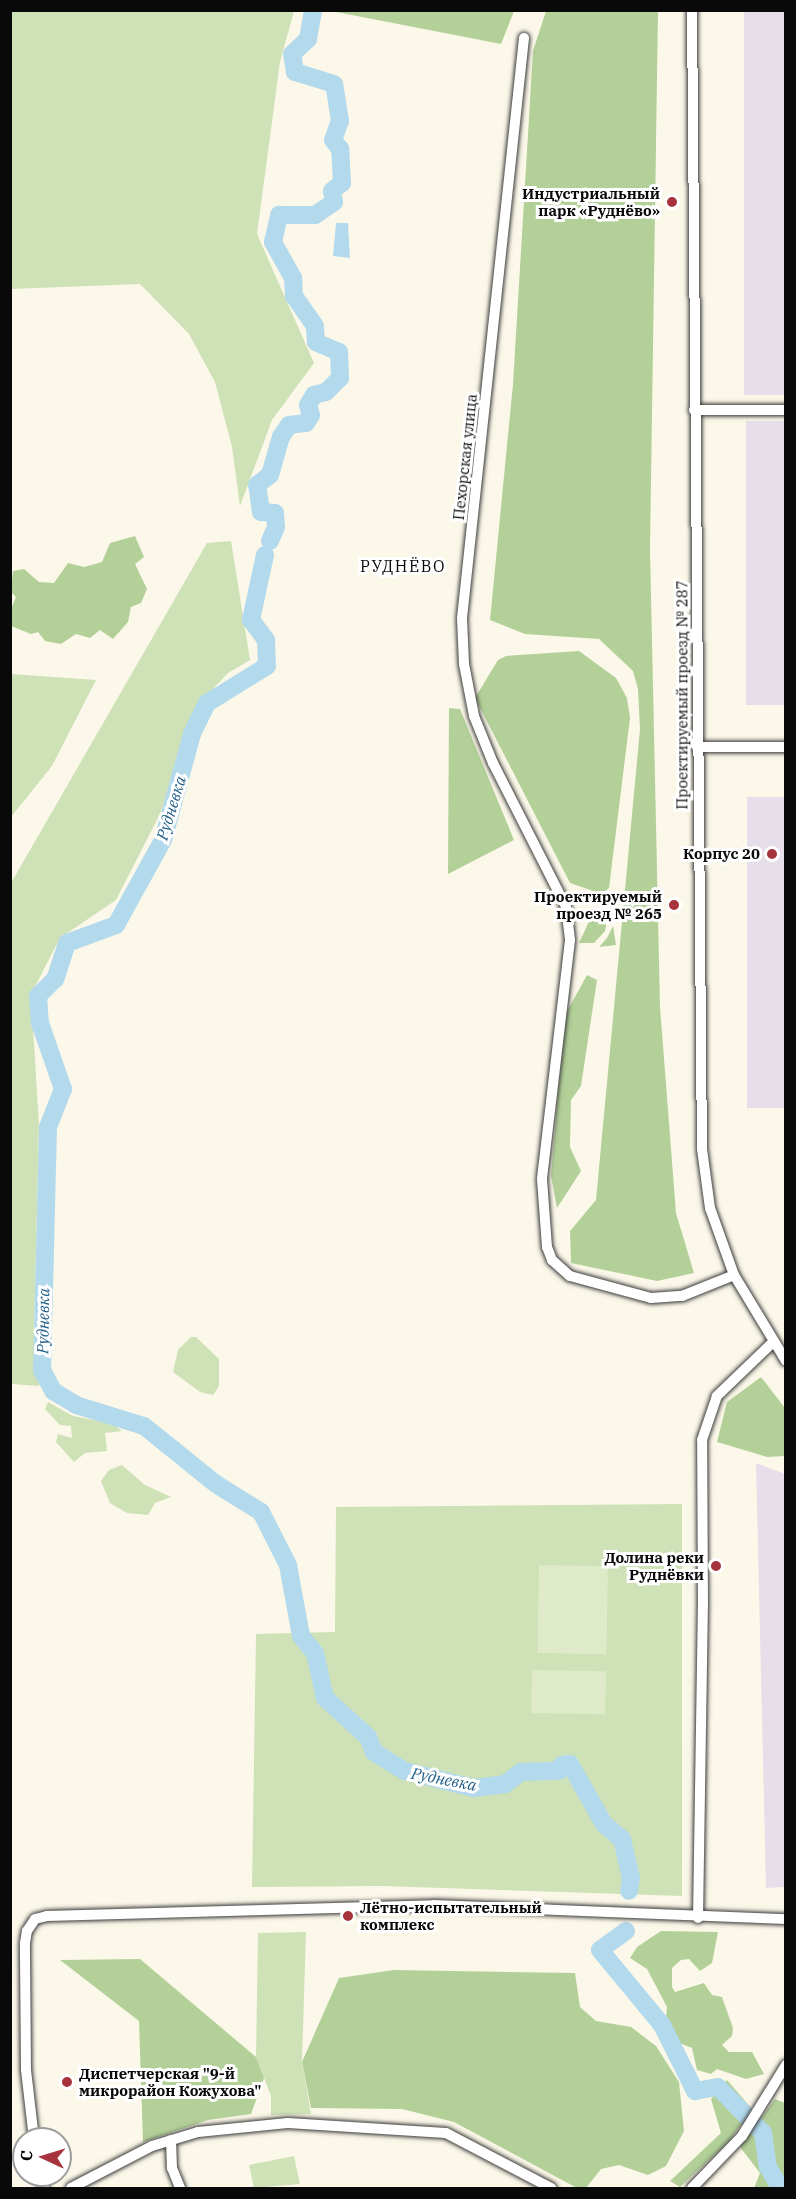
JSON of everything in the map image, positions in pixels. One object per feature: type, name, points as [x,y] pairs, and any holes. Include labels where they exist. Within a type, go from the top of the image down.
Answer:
[{"type":"street","name":"Проектируемый проезд № 287","points":[[692,10],[702,1149],[710,1208],[734,1275],[772,1343],[786,1361]]},
{"type":"street","name":"Пехорская улица","points":[[524,38],[462,618],[464,664],[474,716],[493,763],[546,863],[566,907],[570,940],[542,1179],[552,1260],[570,1276],[651,1298],[682,1296],[734,1275]]},
{"type":"street","points":[[694,410],[786,410]]},
{"type":"street","points":[[697,747],[786,747]]},
{"type":"street","points":[[698,1918],[703,1609],[702,1440],[717,1396],[772,1343]]},
{"type":"street","points":[[33,2127],[26,2070],[24,1979],[27,1931],[35,1919],[46,1916],[434,1905],[698,1918],[786,1919]]},
{"type":"street","points":[[692,2188],[742,2136],[761,2110],[786,2065]]},
{"type":"street","points":[[71,2188],[117,2162],[171,2140],[198,2132],[257,2124],[417,2129],[446,2133],[551,2188]]},
{"type":"street","points":[[171,2140],[172,2168],[180,2188]]},
{"type":"shaded area","points":[[744,11],[785,11],[785,395],[744,395]]},
{"type":"shaded area","points":[[746,421],[785,421],[785,705],[746,705]]},
{"type":"shaded area","points":[[747,797],[785,797],[785,1108],[747,1108]]},
{"type":"shaded area","points":[[756,1463],[785,1474],[785,1887],[766,1888]]},
{"type":"green space","points":[[326,10],[514,10],[514,11],[501,44]]},
{"type":"green space","points":[[10,11],[294,11],[280,62],[257,234],[314,363],[272,420],[240,506],[232,447],[215,382],[189,334],[140,284],[11,289]]},
{"type":"green space","points":[[546,11],[658,11],[650,549],[660,1007],[676,1213],[694,1273],[657,1281],[571,1263],[570,1231],[596,1200],[640,729],[638,689],[633,671],[599,639],[525,634],[490,620],[513,384],[533,51]]},
{"type":"green space","points":[[135,536],[144,557],[135,564],[147,589],[141,603],[131,607],[128,622],[113,639],[100,630],[90,638],[76,634],[61,644],[45,641],[38,632],[31,634],[11,626],[11,609],[16,597],[11,592],[13,571],[24,569],[39,582],[54,583],[68,563],[84,567],[102,562],[110,543]]},
{"type":"green space","points":[[231,541],[250,660],[228,673],[199,704],[160,814],[116,900],[60,938],[31,994],[39,1125],[34,1333],[39,1386],[11,1384],[11,883],[207,543]]},
{"type":"green space","points":[[579,651],[616,678],[627,698],[630,718],[609,888],[602,894],[570,883],[475,698],[498,660],[506,656]]},
{"type":"green space","points":[[11,674],[96,680],[52,766],[11,817]]},
{"type":"green space","points":[[449,708],[460,709],[514,840],[448,874]]},
{"type":"green space","points":[[592,915],[608,915],[605,931],[594,943],[579,943]]},
{"type":"green space","points":[[613,926],[616,945],[599,947],[607,938]]},
{"type":"green space","points":[[587,975],[597,980],[581,1086],[571,1100],[570,1147],[581,1171],[557,1208],[551,1176],[565,1015]]},
{"type":"green space","points":[[191,1337],[196,1337],[219,1359],[219,1386],[213,1395],[200,1392],[173,1372],[178,1350]]},
{"type":"green space","points":[[761,1377],[785,1408],[785,1456],[767,1457],[717,1442],[727,1402]]},
{"type":"green space","points":[[48,1402],[73,1416],[113,1424],[122,1431],[105,1433],[107,1451],[85,1453],[74,1462],[56,1442],[58,1434],[72,1438],[71,1426],[60,1425],[45,1409]]},
{"type":"green space","points":[[122,1465],[145,1485],[171,1497],[155,1503],[148,1515],[127,1513],[110,1503],[101,1481],[109,1470]]},
{"type":"green space","points":[[682,1504],[682,1896],[382,1886],[252,1887],[256,1634],[335,1632],[336,1507]]},
{"type":"green space","points":[[539,1565],[608,1566],[606,1654],[537,1653]]},
{"type":"green space","points":[[532,1670],[606,1671],[605,1714],[531,1713]]},
{"type":"green space","points":[[661,1931],[718,1932],[712,1963],[700,1971],[689,1959],[681,1960],[672,1968],[672,1987],[675,1992],[704,1983],[712,1995],[722,1997],[733,2028],[732,2036],[722,2045],[729,2052],[752,2052],[764,2074],[746,2079],[717,2069],[711,2074],[697,2070],[692,2048],[679,2043],[666,2017],[667,2007],[647,1969],[630,1958],[637,1947]]},
{"type":"green space","points":[[306,1932],[302,2062],[311,2114],[271,2115],[271,2096],[256,2057],[258,1933]]},
{"type":"green space","points":[[140,1959],[256,2057],[264,2078],[251,2114],[208,2120],[143,2142],[139,2021],[60,1960]]},
{"type":"green space","points":[[394,1970],[575,1973],[580,2007],[596,2021],[631,2027],[656,2046],[679,2082],[684,2131],[666,2166],[648,2175],[619,2165],[601,2169],[586,2188],[577,2188],[454,2122],[402,2109],[311,2108],[302,2062],[339,1978]]},
{"type":"green space","points":[[727,2080],[752,2109],[729,2141],[680,2187],[670,2181],[721,2133],[711,2099]]},
{"type":"green space","points":[[775,2099],[785,2103],[785,2188],[754,2188],[760,2173],[740,2147]]},
{"type":"green space","points":[[294,2156],[300,2184],[254,2188],[249,2165]]},
{"type":"water","points":[[336,223],[348,223],[350,258],[333,256]]},
{"type":"waterway","name":"Рудневка","points":[[270,541],[276,527],[275,513],[261,512],[257,485],[270,475],[281,437],[289,425],[306,423],[311,415],[308,405],[314,395],[326,392],[340,378],[339,352],[316,342],[315,326],[294,296],[293,278],[273,242],[279,215],[315,215],[334,202],[332,191],[342,183],[340,149],[333,140],[340,121],[334,84],[295,72],[292,54],[308,39],[313,10]]},
{"type":"waterway","name":"Рудневка","points":[[265,555],[251,620],[266,640],[267,666],[207,703],[192,734],[163,840],[116,925],[67,943],[55,979],[38,996],[40,1023],[63,1089],[48,1127],[42,1370],[53,1391],[76,1405],[144,1426],[216,1484],[261,1512],[288,1565],[301,1636],[315,1653],[325,1698],[368,1737],[374,1752],[405,1771],[474,1788],[505,1784],[521,1772],[559,1771],[562,1765],[570,1764],[604,1824],[622,1839],[631,1877],[629,1891]]},
{"type":"waterway","name":"Рудневка","points":[[626,1931],[600,1950],[662,2025],[695,2091],[718,2087],[763,2133],[768,2167],[780,2188]]},
{"type":"place","name":"Индустриальный парк «Руднёво»","points":[[672,202]]},
{"type":"place","name":"Корпус 20","points":[[772,854]]},
{"type":"place","name":"Проектируемый проезд № 265","points":[[674,905]]},
{"type":"place","name":"Долина реки Руднёвки","points":[[716,1566]]},
{"type":"place","name":"Лётно-испытательный комплекс","points":[[348,1916]]},
{"type":"place","name":"Диспетчерская \"9-й микрорайон Кожухова\"","points":[[67,2082]]},
{"type":"district","name":"РУДНЁВО","points":[[403,566]]}]
